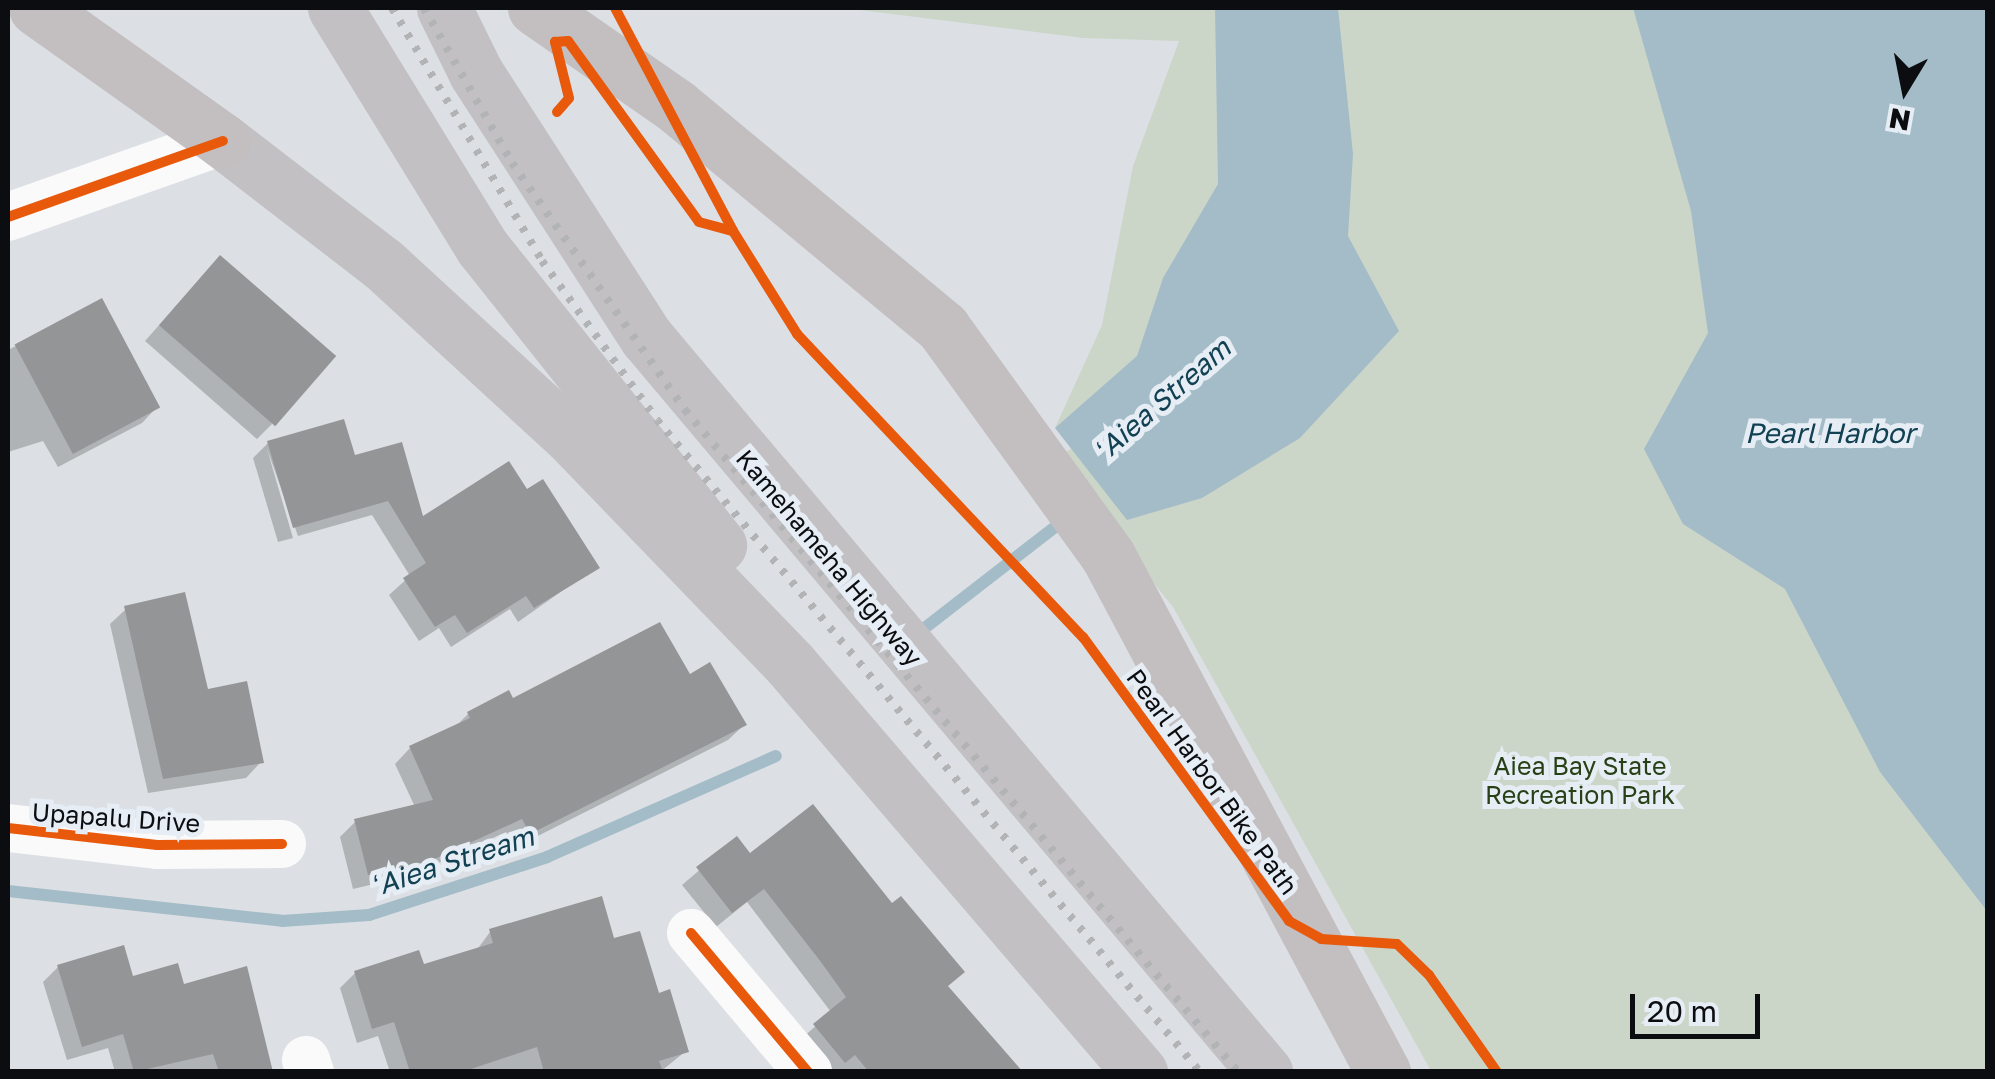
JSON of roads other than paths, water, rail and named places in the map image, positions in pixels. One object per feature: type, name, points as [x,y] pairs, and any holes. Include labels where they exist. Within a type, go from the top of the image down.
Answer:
[{"type":"highway","points":[[36,8],[223,140]]},
{"type":"highway","points":[[536,8],[676,106],[942,328],[1108,556],[1384,1072]]},
{"type":"main road","points":[[334,8],[482,247],[798,660],[940,836],[1140,1072]]},
{"type":"main road","name":"Kamehameha Highway","points":[[444,8],[476,73],[647,338],[1265,1072]]},
{"type":"main road","points":[[223,140],[384,265],[570,436],[798,660]]},
{"type":"street","points":[[8,218],[64,176],[223,140]]},
{"type":"street","name":"Upapalu Drive","points":[[8,828],[157,845],[282,844]]},
{"type":"street","points":[[691,933],[808,1072]]},
{"type":"water","points":[[1215,8],[1338,8],[1353,154],[1348,236],[1399,331],[1300,438],[1202,498],[1127,520],[1055,428],[1137,356],[1163,278],[1218,184]]},
{"type":"water","name":"Pearl Harbor","points":[[1633,8],[1987,8],[1987,911],[1880,772],[1785,589],[1683,524],[1644,449],[1708,333],[1691,211]]},
{"type":"waterway","name":"ʻAiea Stream","points":[[917,634],[1065,519]]},
{"type":"waterway","name":"ʻAiea Stream","points":[[8,891],[282,921],[369,915],[547,857],[776,756]]},
{"type":"railway","points":[[392,8],[542,261],[657,420],[1200,1072]]},
{"type":"railway","points":[[424,8],[512,163],[685,410],[1238,1072]]},
{"type":"park label","name":"Aiea Bay State Recreation Park","points":[[1580,782]]}]
